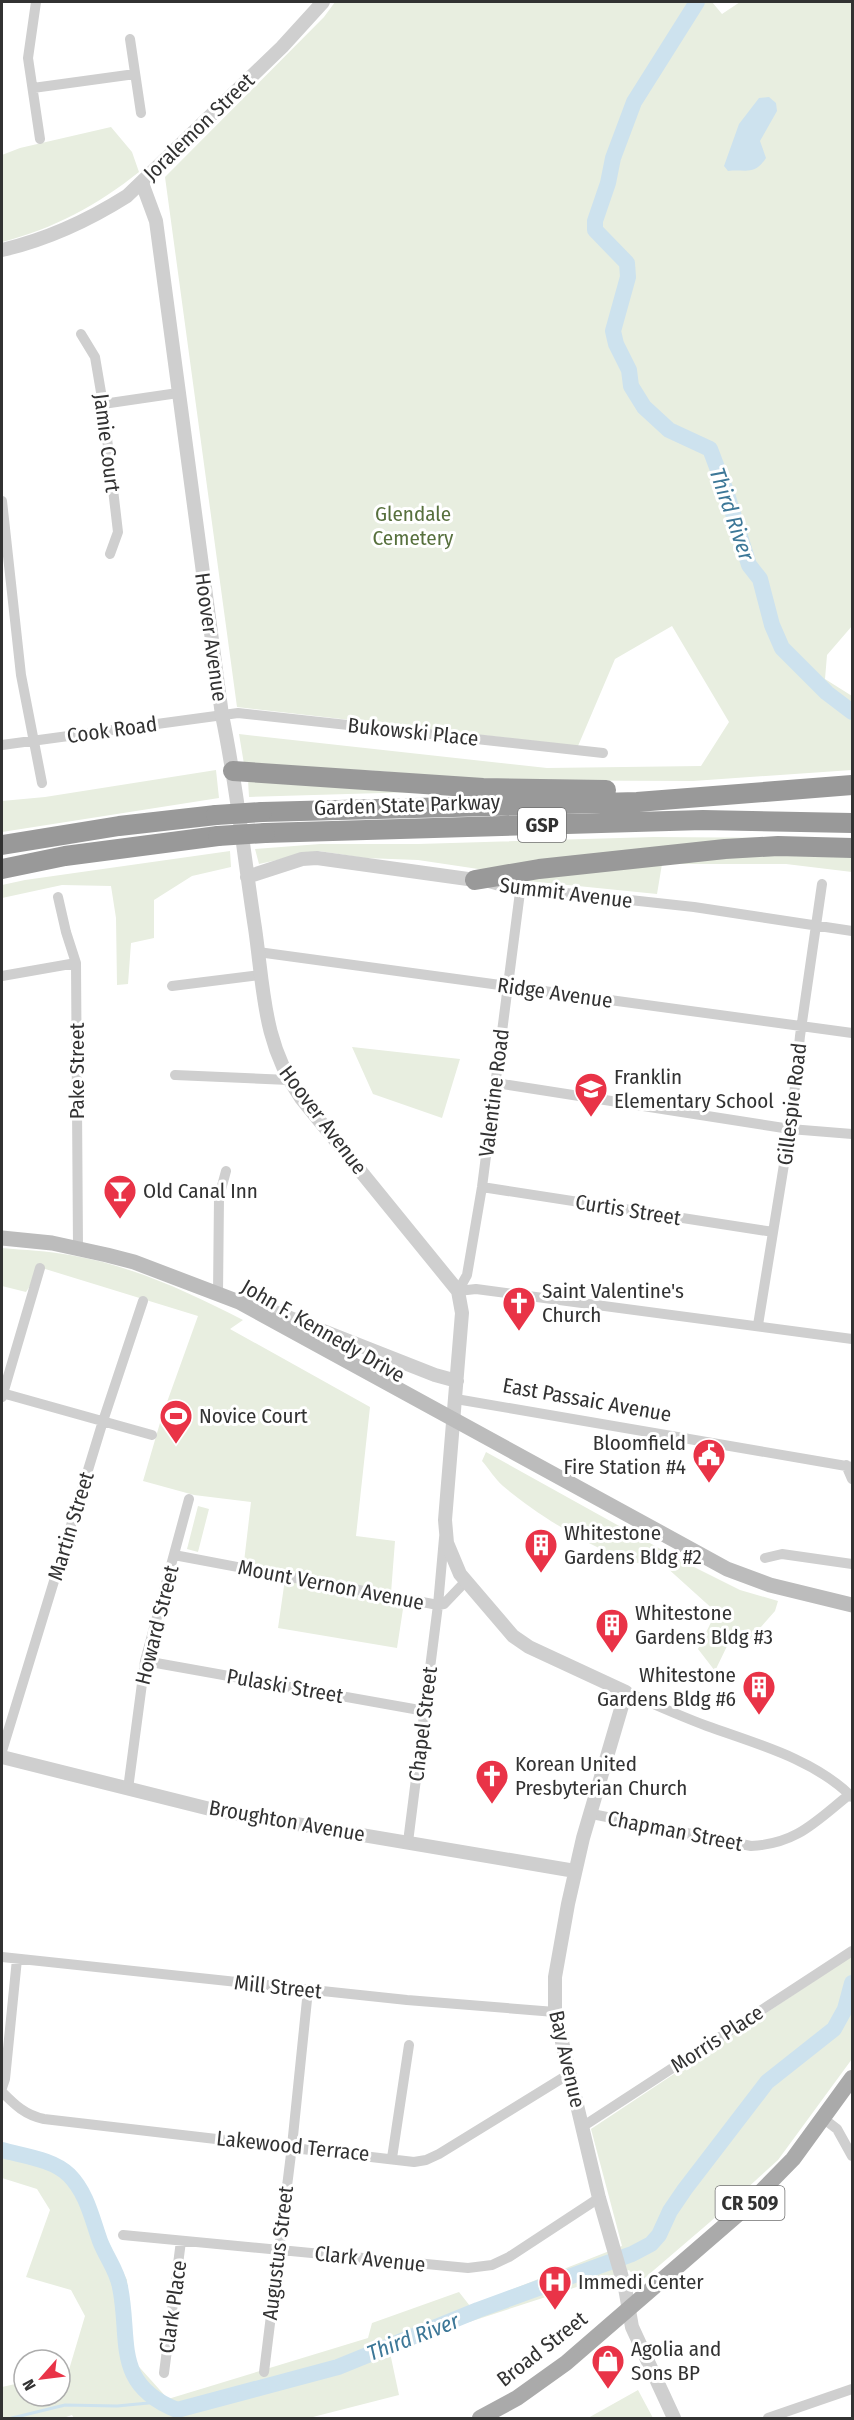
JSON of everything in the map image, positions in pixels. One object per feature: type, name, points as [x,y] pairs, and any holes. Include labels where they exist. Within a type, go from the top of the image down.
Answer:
[{"type":"highway","points":[[233,771],[516,790],[764,791]]},
{"type":"highway","name":"Garden State Parkway","points":[[2,845],[119,826],[262,812],[637,802],[852,785]]},
{"type":"highway","name":"Garden State Parkway","points":[[2,869],[76,854],[218,836],[265,833],[703,820],[852,823]]},
{"type":"highway","points":[[475,880],[560,866],[725,849],[778,846],[852,848]]},
{"type":"main road","points":[[2,1238],[78,1248],[134,1262],[218,1294]]},
{"type":"main road","name":"John F. Kennedy Drive","points":[[218,1294],[256,1310],[723,1576],[768,1593],[852,1614]]},
{"type":"main road","name":"John F. Kennedy Drive","points":[[453,1423],[727,1569],[770,1585],[852,1605]]},
{"type":"main road","name":"Broad Street","points":[[480,2418],[541,2382],[569,2361],[627,2308],[699,2248],[794,2159],[852,2078]]},
{"type":"street","points":[[36,2],[28,58],[40,139]]},
{"type":"street","name":"Joralemon Street","points":[[2,250],[33,242],[114,205],[142,183],[282,47],[323,2]]},
{"type":"street","points":[[130,39],[141,113]]},
{"type":"street","points":[[33,88],[135,74]]},
{"type":"street","name":"Hoover Avenue","points":[[142,183],[156,221],[222,716],[233,771],[269,1032],[289,1080],[458,1291]]},
{"type":"street","name":"Jamie Court","points":[[81,334],[95,357],[103,404],[118,532],[115,546],[110,554]]},
{"type":"street","points":[[103,404],[178,393]]},
{"type":"street","points":[[2,501],[21,675],[42,783]]},
{"type":"street","name":"Bukowski Place","points":[[222,716],[238,713],[603,753]]},
{"type":"street","name":"Cook Road","points":[[2,745],[222,716]]},
{"type":"street","name":"Summit Avenue","points":[[247,877],[302,860],[317,858],[475,880],[520,892],[530,889],[694,907],[852,931]]},
{"type":"street","name":"Gillespie Road","points":[[758,1324],[790,1130],[822,884]]},
{"type":"street","name":"Valentine Road","points":[[458,1291],[467,1275],[482,1188],[520,892]]},
{"type":"street","name":"Pake Street","points":[[58,897],[76,963],[78,1248]]},
{"type":"street","name":"Ridge Avenue","points":[[258,952],[852,1033]]},
{"type":"street","points":[[2,976],[76,963]]},
{"type":"street","points":[[172,986],[260,975]]},
{"type":"street","points":[[174,1075],[289,1080]]},
{"type":"street","points":[[496,1083],[790,1130],[852,1134]]},
{"type":"street","points":[[226,1171],[219,1197],[218,1294],[259,1306],[435,1375],[457,1381]]},
{"type":"street","name":"Curtis Street","points":[[482,1188],[773,1232]]},
{"type":"street","points":[[40,1268],[2,1394],[152,1435]]},
{"type":"street","points":[[851,1796],[827,1778],[780,1752],[680,1716],[521,1642],[465,1582],[451,1555],[445,1520],[462,1313],[458,1291],[476,1289],[758,1324],[852,1339]]},
{"type":"street","name":"Martin Street","points":[[2,1751],[103,1421],[143,1301]]},
{"type":"street","name":"East Passaic Avenue","points":[[456,1399],[849,1466]]},
{"type":"street","points":[[849,1466],[852,1479]]},
{"type":"street","name":"Howard Street","points":[[128,1789],[145,1660],[189,1499]]},
{"type":"street","name":"Mount Vernon Avenue","points":[[174,1555],[438,1605],[445,1520]]},
{"type":"street","points":[[765,1558],[782,1554],[852,1564]]},
{"type":"street","points":[[438,1605],[444,1604],[465,1582]]},
{"type":"street","name":"Chapel Street","points":[[408,1842],[438,1605]]},
{"type":"street","name":"Pulaski Street","points":[[145,1660],[425,1711]]},
{"type":"street","name":"Bay Avenue","points":[[626,1692],[575,1871],[555,1977],[555,2012],[599,2198],[625,2289],[627,2308],[638,2343],[674,2418]]},
{"type":"street","name":"Broughton Avenue","points":[[2,1757],[214,1810],[575,1871]]},
{"type":"street","name":"Chapman Street","points":[[592,1814],[752,1846],[796,1837],[851,1796]]},
{"type":"street","name":"Morris Place","points":[[582,2127],[852,1951]]},
{"type":"street","name":"Mill Street","points":[[2,1957],[308,1990],[555,2012]]},
{"type":"street","name":"Lakewood Terrace","points":[[16,1959],[5,2079],[2,2090],[31,2116],[414,2162],[439,2154],[569,2074]]},
{"type":"street","name":"Augustus Street","points":[[264,2372],[292,2146],[308,1990]]},
{"type":"street","points":[[392,2158],[409,2045]]},
{"type":"street","points":[[824,2119],[837,2129],[852,2156]]},
{"type":"street","name":"Clark Avenue","points":[[123,2235],[468,2268],[492,2265],[509,2257],[599,2198]]},
{"type":"street","name":"Clark Place","points":[[164,2373],[182,2241]]},
{"type":"street","points":[[768,2418],[852,2389]]},
{"type":"green space","name":"Glendale Cemetery","points":[[335,2],[712,2],[722,14],[740,2],[852,2],[852,626],[827,655],[825,679],[852,696],[852,770],[693,781],[479,780],[379,771],[244,764],[239,734],[547,768],[701,766],[729,722],[672,626],[615,659],[578,746],[237,707],[165,177],[324,17]]},
{"type":"green space","points":[[111,127],[132,152],[139,172],[91,205],[57,223],[2,242],[2,155],[20,148]]},
{"type":"green space","points":[[216,770],[219,798],[2,832],[2,801],[45,797]]},
{"type":"green space","points":[[248,780],[451,791],[249,797]]},
{"type":"green space","points":[[654,837],[783,838],[485,870],[418,860],[365,858],[319,851],[259,864],[255,849],[320,844],[418,844]]},
{"type":"green space","points":[[737,850],[852,855],[852,872],[786,864],[662,864],[657,894],[518,880]]},
{"type":"green space","points":[[230,851],[231,867],[192,876],[154,900],[154,938],[131,943],[128,984],[117,985],[116,918],[111,886],[62,885],[2,898],[2,885],[25,880]]},
{"type":"green space","points":[[352,1047],[460,1059],[442,1118],[373,1094]]},
{"type":"green space","points":[[2,1248],[53,1252],[115,1265],[202,1299],[243,1320],[230,1329],[370,1407],[356,1536],[395,1541],[391,1593],[403,1609],[397,1648],[278,1628],[286,1572],[244,1562],[251,1502],[194,1495],[143,1481],[162,1416],[198,1316],[42,1268],[26,1292],[2,1286]]},
{"type":"green space","points":[[486,1452],[684,1562],[740,1590],[778,1601],[775,1611],[747,1643],[729,1642],[715,1671],[698,1649],[716,1612],[665,1566],[647,1565],[603,1550],[536,1511],[497,1480],[482,1461]]},
{"type":"green space","points":[[198,1506],[209,1509],[198,1552],[187,1549]]},
{"type":"green space","points":[[852,1956],[852,2059],[778,2160],[640,2282],[629,2270],[389,2348],[399,2395],[309,2418],[74,2418],[72,2415],[63,2418],[2,2418],[2,2387],[12,2385],[12,2408],[72,2408],[72,2360],[85,2316],[71,2290],[26,2277],[50,2210],[37,2189],[2,2178],[2,2143],[73,2169],[127,2280],[132,2359],[168,2399],[368,2338],[372,2323],[459,2292],[470,2306],[622,2246],[591,2129]]},
{"type":"green space","points":[[638,2390],[653,2418],[588,2418]]},
{"type":"water","points":[[769,97],[776,103],[777,111],[760,141],[766,158],[754,169],[728,171],[724,166],[739,124],[759,98]]},
{"type":"waterway","name":"Third River","points":[[697,2],[634,102],[613,158],[608,183],[595,221],[595,230],[627,263],[628,277],[613,331],[616,344],[629,370],[631,386],[644,407],[669,430],[710,449],[749,565],[760,579],[772,625],[782,648],[827,693],[852,712]]},
{"type":"waterway","name":"Third River","points":[[2,2150],[55,2165],[75,2182],[85,2198],[100,2241],[119,2281],[128,2359],[133,2374],[142,2387],[156,2399],[177,2410],[338,2367],[478,2310],[632,2254],[651,2244],[659,2235],[670,2211],[685,2189],[767,2082],[834,2029],[845,2009],[852,1983]]},
{"type":"waterway","points":[[12,2418],[65,2405],[117,2406],[159,2402]]},
{"type":"place","name":"Franklin Elementary School","points":[[591,1118]]},
{"type":"place","name":"Old Canal Inn","points":[[120,1220]]},
{"type":"place","name":"Saint Valentine's Church","points":[[519,1332]]},
{"type":"place","name":"Novice Court","points":[[176,1445]]},
{"type":"place","name":"Bloomfield Fire Station #4","points":[[709,1484]]},
{"type":"place","name":"Whitestone Gardens Bldg #2","points":[[541,1574]]},
{"type":"place","name":"Whitestone Gardens Bldg #3","points":[[612,1654]]},
{"type":"place","name":"Whitestone Gardens Bldg #6","points":[[759,1716]]},
{"type":"place","name":"Korean United Presbyterian Church","points":[[492,1805]]},
{"type":"place","name":"Immedi Center","points":[[555,2311]]},
{"type":"place","name":"Agolia and Sons BP","points":[[608,2390]]}]
